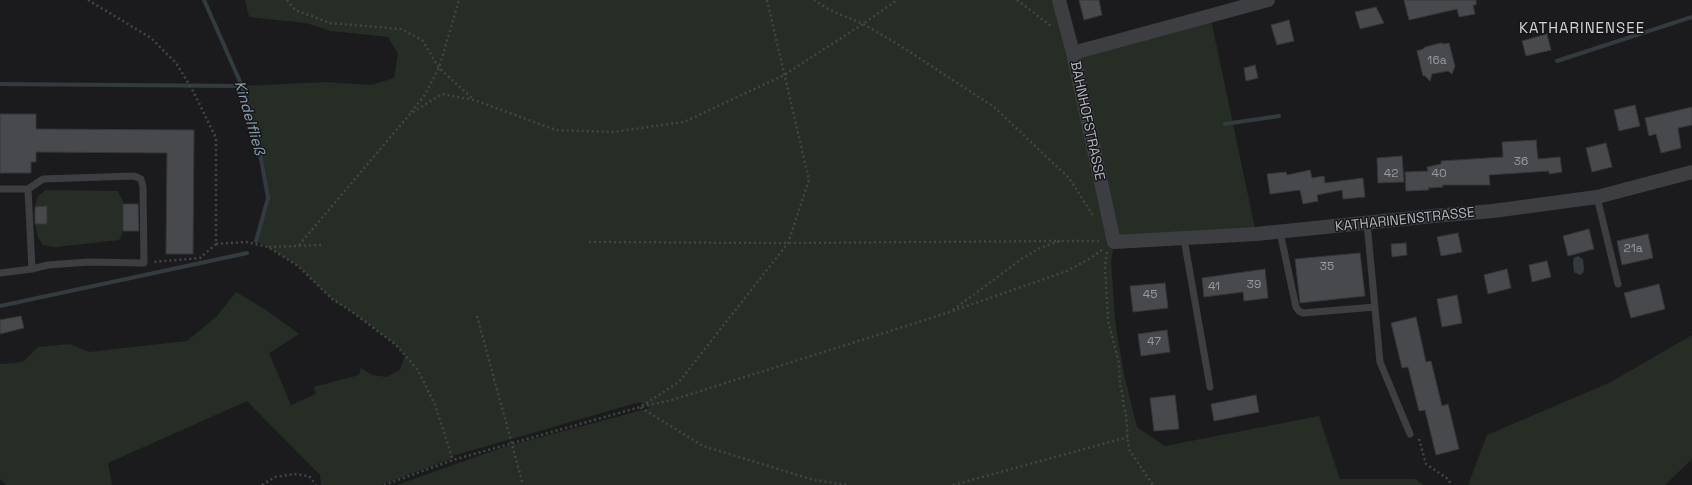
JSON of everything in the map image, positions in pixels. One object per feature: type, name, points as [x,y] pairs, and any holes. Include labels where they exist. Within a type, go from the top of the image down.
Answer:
[{"type":"street","name":"BAHNHOFSTRASSE","points":[[1059,0],[1071,47],[1111,243]]},
{"type":"street","points":[[1071,47],[1268,0]]},
{"type":"street","name":"KATHARINENSTRASSE","points":[[1111,243],[1280,232],[1493,211],[1597,197],[1692,172]]},
{"type":"lane","points":[[0,189],[28,188],[43,179],[134,176],[141,179],[143,187],[144,263],[88,262],[48,265],[32,270],[0,273]]},
{"type":"lane","points":[[28,188],[32,270]]},
{"type":"lane","points":[[1597,197],[1618,284]]},
{"type":"lane","points":[[1367,223],[1380,362],[1410,434]]},
{"type":"lane","points":[[1280,232],[1296,307],[1299,312],[1304,313],[1375,307]]},
{"type":"lane","points":[[1184,239],[1210,387]]},
{"type":"path","points":[[88,0],[151,38],[176,63],[193,91],[216,138],[216,244]]},
{"type":"path","points":[[287,0],[296,10],[330,23],[401,29],[422,40],[439,68],[474,100]]},
{"type":"path","points":[[299,245],[424,96],[439,68],[459,0]]},
{"type":"path","points":[[640,406],[679,382],[788,243],[809,180],[767,0]]},
{"type":"path","points":[[814,0],[830,10],[863,24],[896,43],[994,107],[1069,178],[1098,223]]},
{"type":"path","points":[[410,114],[442,94],[474,100],[556,130],[613,132],[684,122],[784,75],[898,0]]},
{"type":"path","points":[[1017,0],[1071,47]]},
{"type":"path","points":[[590,242],[788,243],[1060,241],[1111,243]]},
{"type":"path","points":[[950,312],[1031,253],[1060,241]]},
{"type":"path","points":[[144,263],[200,258],[216,244],[246,242],[268,247],[322,245]]},
{"type":"path","points":[[384,485],[453,460],[640,406],[672,400],[950,312],[1067,271],[1091,258],[1111,243]]},
{"type":"path","points":[[1111,243],[1105,266],[1108,321],[1119,363],[1120,390],[1126,414],[1128,443],[1130,451],[1153,485]]},
{"type":"path","points":[[268,247],[298,266],[332,299],[377,330],[405,355],[417,369],[435,405],[453,460]]},
{"type":"path","points":[[477,316],[523,485]]},
{"type":"path","points":[[640,406],[703,446],[814,480],[848,485]]},
{"type":"path","points":[[1410,434],[1419,438],[1426,464],[1448,479],[1451,485]]},
{"type":"path","points":[[953,485],[1128,438]]},
{"type":"path","points":[[262,485],[275,477],[294,474],[309,476],[316,485]]},
{"type":"shaded area","points":[[245,0],[1060,0],[1073,53],[1210,15],[1256,233],[1114,244],[1111,261],[1115,320],[1123,370],[1137,427],[1165,446],[1319,416],[1340,479],[1415,479],[1424,485],[397,485],[507,446],[650,408],[640,402],[452,456],[451,459],[380,485],[321,485],[320,475],[247,401],[108,463],[112,485],[6,485],[0,479],[0,364],[23,362],[38,347],[70,344],[89,352],[187,341],[217,316],[236,292],[266,310],[299,334],[269,353],[291,405],[316,394],[314,387],[359,375],[361,368],[372,375],[387,377],[400,370],[405,355],[395,344],[351,311],[332,299],[298,266],[256,241],[268,198],[258,142],[242,86],[326,82],[371,85],[394,78],[398,54],[388,37],[331,31],[306,23],[249,17]]},
{"type":"shaded area","points":[[46,190],[118,191],[123,201],[123,231],[119,240],[55,247],[43,245],[38,237],[35,224],[47,223],[46,206],[35,207],[38,196]]},
{"type":"shaded area","points":[[1578,256],[1583,259],[1584,270],[1580,275],[1574,272],[1574,258]]},
{"type":"shaded area","points":[[1692,335],[1692,459],[1665,485],[1468,485],[1487,435],[1611,382]]},
{"type":"building","points":[[1079,0],[1099,0],[1102,15],[1084,20]]},
{"type":"building","points":[[1404,0],[1476,0],[1476,5],[1473,5],[1475,14],[1459,17],[1457,9],[1409,20]]},
{"type":"building","points":[[1376,7],[1384,23],[1360,29],[1355,12]]},
{"type":"building","points":[[1289,20],[1294,41],[1277,45],[1271,25]]},
{"type":"building","points":[[1547,34],[1551,50],[1526,56],[1522,41]]},
{"type":"building","points":[[1441,43],[1449,43],[1455,66],[1452,74],[1448,71],[1432,74],[1430,81],[1423,76],[1417,51],[1425,47]]},
{"type":"building","points":[[1255,65],[1258,78],[1246,81],[1244,68]]},
{"type":"building","points":[[1635,105],[1640,126],[1619,131],[1614,110]]},
{"type":"building","points":[[1692,107],[1692,125],[1678,128],[1681,148],[1661,153],[1656,134],[1649,136],[1645,118]]},
{"type":"building","points":[[0,114],[36,114],[36,129],[194,130],[193,254],[166,254],[167,153],[36,152],[36,162],[31,162],[31,173],[0,173]]},
{"type":"building","points":[[1536,140],[1538,159],[1560,157],[1562,172],[1549,174],[1549,171],[1489,175],[1490,185],[1443,185],[1443,187],[1428,188],[1429,190],[1406,191],[1405,172],[1428,171],[1427,167],[1441,164],[1441,161],[1503,157],[1502,142]]},
{"type":"building","points":[[1606,143],[1612,167],[1592,172],[1586,148]]},
{"type":"building","points":[[1402,156],[1404,182],[1378,183],[1377,158]]},
{"type":"building","points":[[1310,170],[1312,178],[1324,176],[1325,183],[1363,178],[1365,197],[1343,199],[1342,190],[1317,195],[1318,201],[1303,204],[1300,190],[1270,194],[1267,174],[1286,172],[1287,175]]},
{"type":"building","points":[[123,204],[138,204],[139,231],[123,231]]},
{"type":"building","points":[[47,206],[47,224],[35,224],[35,207]]},
{"type":"building","points":[[1589,229],[1594,249],[1568,256],[1563,236]]},
{"type":"building","points":[[1458,233],[1462,252],[1441,256],[1437,237]]},
{"type":"building","points":[[1648,234],[1653,258],[1622,265],[1617,241]]},
{"type":"building","points":[[1406,243],[1407,255],[1392,257],[1391,244]]},
{"type":"building","points":[[1360,253],[1365,296],[1300,303],[1295,259]]},
{"type":"building","points":[[1547,261],[1551,277],[1532,282],[1529,265]]},
{"type":"building","points":[[1265,269],[1268,298],[1244,301],[1243,292],[1204,297],[1202,278]]},
{"type":"building","points":[[1507,269],[1511,288],[1488,294],[1484,275]]},
{"type":"building","points":[[1165,283],[1168,308],[1133,312],[1130,286]]},
{"type":"building","points":[[1659,284],[1665,309],[1631,318],[1624,293]]},
{"type":"building","points":[[1457,295],[1462,323],[1442,327],[1437,299]]},
{"type":"building","points":[[21,316],[24,328],[0,334],[0,320]]},
{"type":"building","points":[[1416,317],[1426,362],[1431,361],[1442,406],[1448,404],[1459,449],[1436,455],[1425,410],[1419,411],[1408,367],[1402,368],[1391,323]]},
{"type":"building","points":[[1167,330],[1170,352],[1141,356],[1138,334]]},
{"type":"building","points":[[1175,395],[1179,429],[1154,431],[1150,398]]},
{"type":"building","points":[[1256,395],[1259,412],[1214,421],[1211,404]]},
{"type":"waterway","name":"Kindelfließ","points":[[204,0],[242,86],[258,142],[268,198],[256,241]]},
{"type":"waterway","points":[[1557,61],[1692,17]]},
{"type":"waterway","points":[[0,84],[242,86]]},
{"type":"waterway","points":[[1225,124],[1279,116]]},
{"type":"waterway","name":"Kindelfließ","points":[[0,306],[247,253]]},
{"type":"district","name":"KATHARINENSEE","points":[[1582,29]]}]
